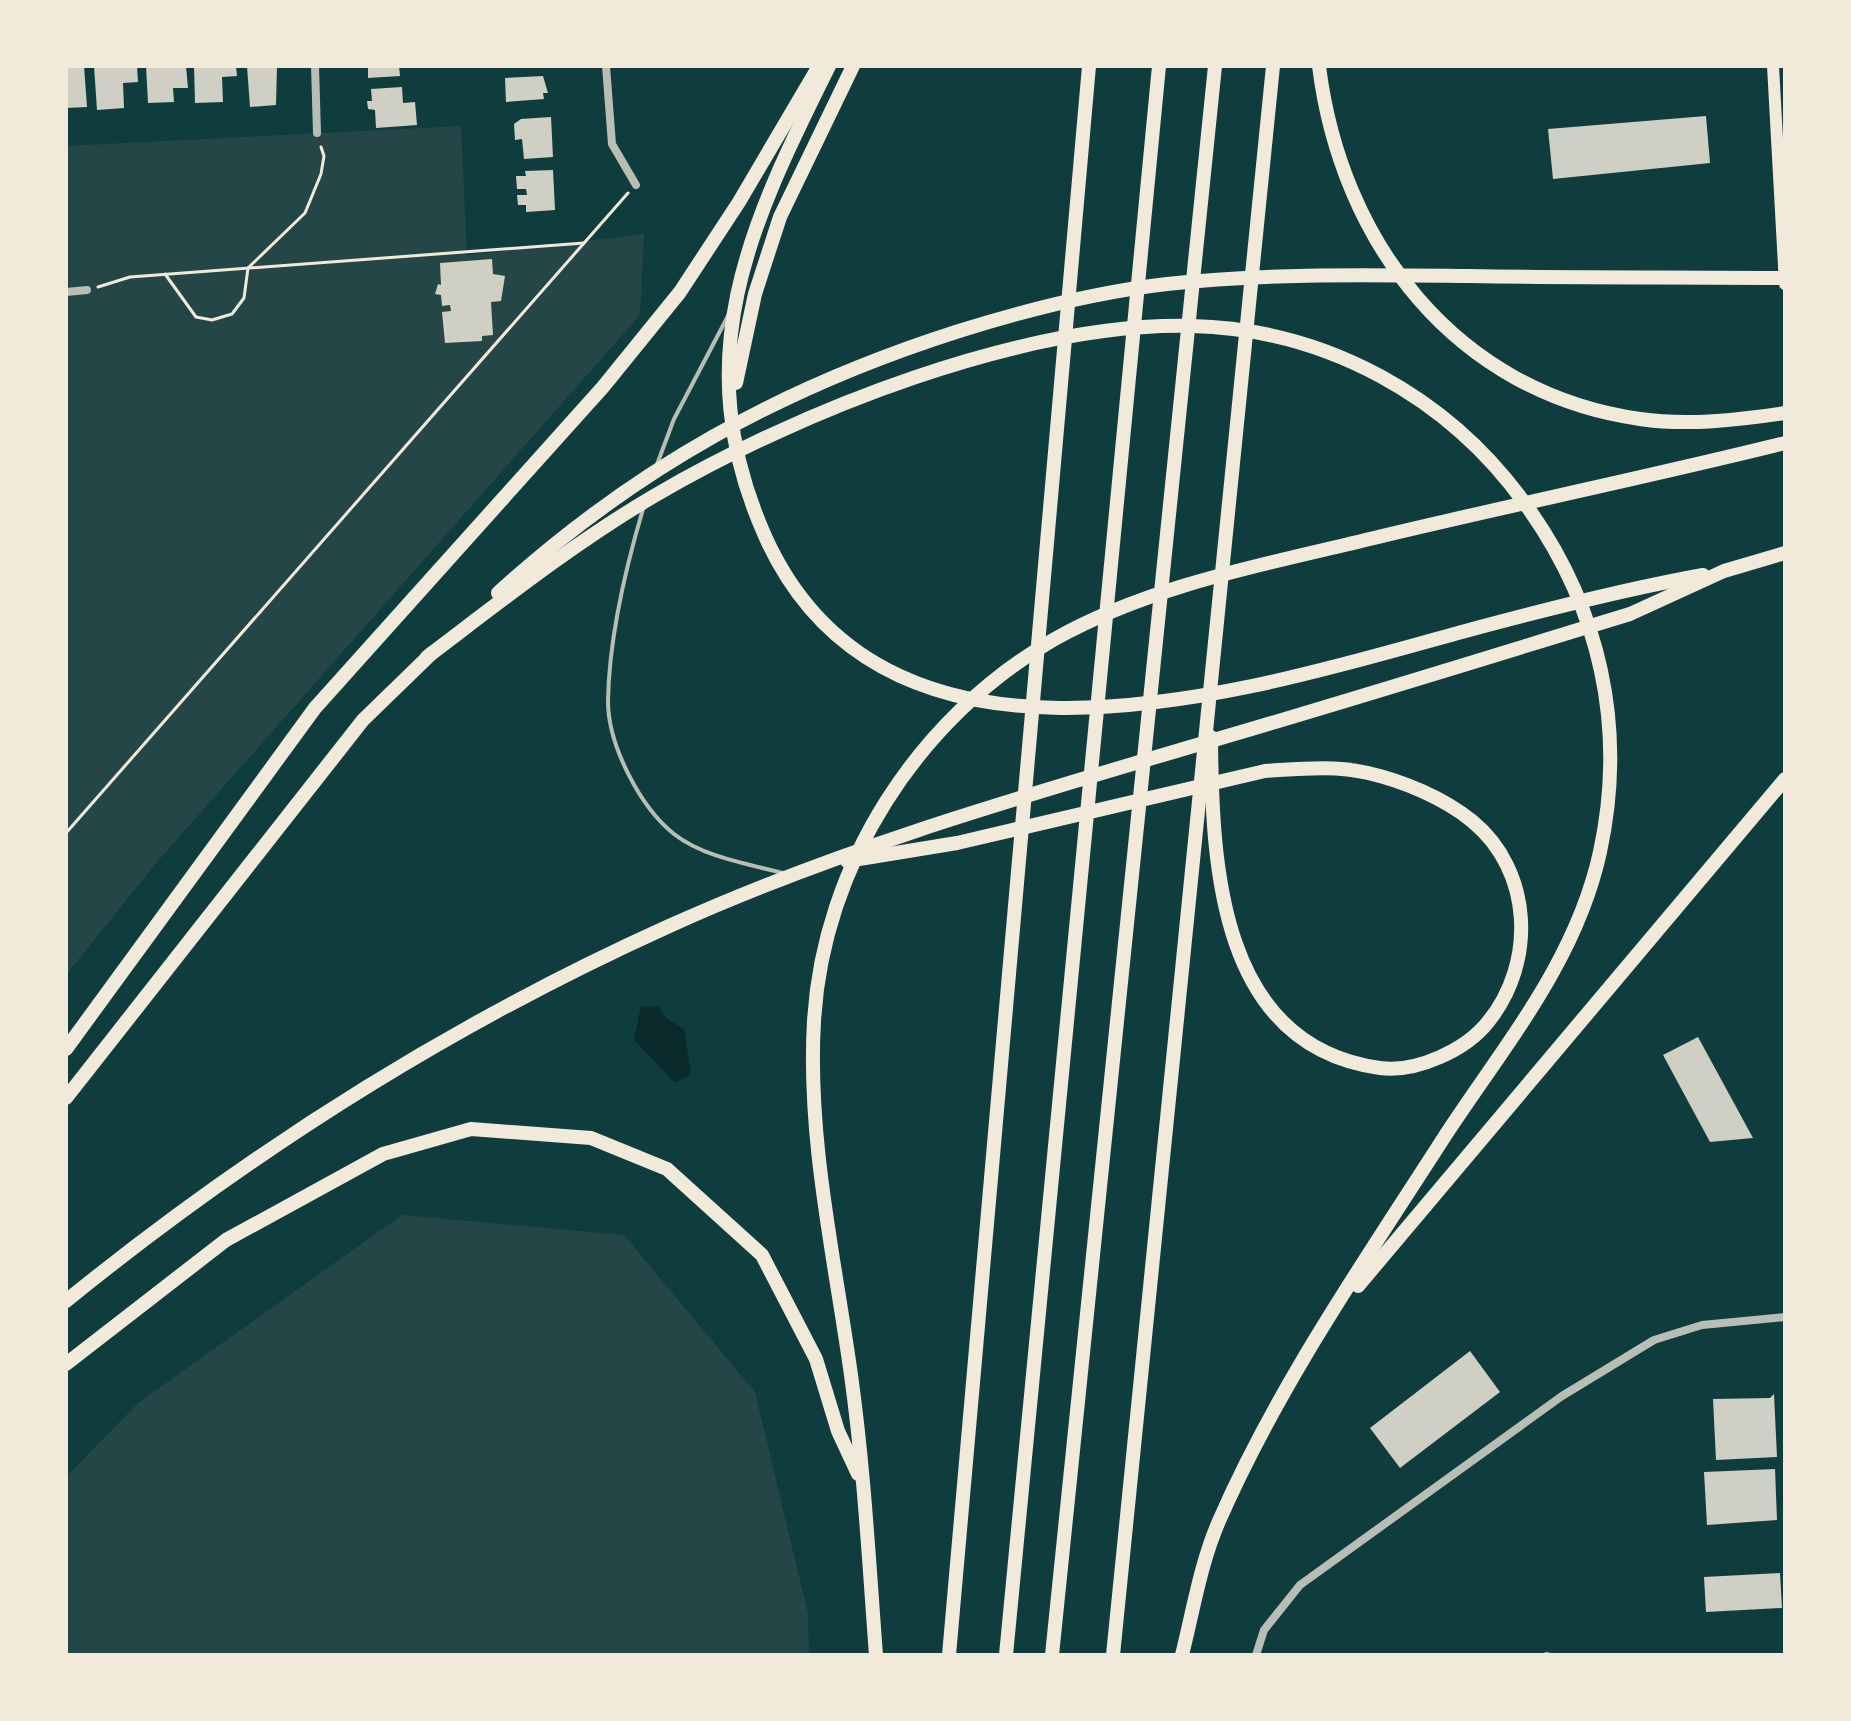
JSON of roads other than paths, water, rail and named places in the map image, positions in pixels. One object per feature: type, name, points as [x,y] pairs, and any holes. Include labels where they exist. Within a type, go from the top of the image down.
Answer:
[{"type":"highway","points":[[66,1049],[315,708],[603,387],[680,292],[731,214],[819,66]]},
{"type":"highway","points":[[829,66],[758,218],[731,311],[728,354],[731,407],[743,476],[754,510],[779,563],[811,607],[846,642],[880,664],[916,681],[997,705],[1057,709],[1128,707],[1270,684],[1541,611],[1624,590],[1724,571],[1785,553]]},
{"type":"highway","points":[[731,407],[755,294],[775,230],[853,66]]},
{"type":"highway","points":[[949,1655],[1089,66]]},
{"type":"highway","points":[[1006,1655],[1159,66]]},
{"type":"highway","points":[[1052,1655],[1215,66]]},
{"type":"highway","points":[[1113,1655],[1273,66]]},
{"type":"highway","points":[[1319,66],[1332,136],[1361,215],[1415,298],[1454,335],[1510,375],[1557,397],[1641,419],[1707,422],[1785,413]]},
{"type":"highway","points":[[66,1098],[363,720],[427,657],[548,557],[606,502],[669,460],[797,391],[902,349],[1005,317],[1163,284],[1317,274],[1692,277],[1785,281]]},
{"type":"highway","points":[[548,557],[658,493],[811,418],[873,392],[1001,353],[1106,332],[1163,326],[1221,328],[1290,340],[1357,365],[1416,395],[1462,430],[1502,472],[1560,557],[1585,610],[1603,670],[1612,744],[1609,795],[1599,854],[1581,917],[1550,982],[1449,1130],[1270,1418],[1216,1527],[1182,1655]]},
{"type":"highway","points":[[876,1655],[863,1484],[819,1147],[813,1064],[818,980],[831,921],[850,864],[879,812],[944,727],[981,691],[1056,639],[1114,612],[1172,590],[1296,557],[1785,443]]},
{"type":"highway","points":[[66,1301],[212,1188],[285,1137],[406,1062],[540,988],[666,927],[819,865],[959,815],[1630,614],[1724,571]]},
{"type":"highway","points":[[819,865],[957,843],[1265,771],[1317,768],[1367,773],[1418,789],[1472,821],[1499,852],[1515,885],[1523,919],[1520,952],[1502,1002],[1467,1044],[1433,1059],[1388,1069],[1348,1064],[1298,1038],[1262,998],[1235,945],[1224,895],[1215,813],[1211,664]]},
{"type":"highway","points":[[1327,1323],[1785,779]]},
{"type":"highway","points":[[66,1364],[226,1240],[383,1154],[471,1129],[591,1138],[667,1169],[762,1255],[816,1359],[838,1431],[863,1484]]},
{"type":"main road","points":[[1773,66],[1785,281]]},
{"type":"street","points":[[315,66],[317,133]]},
{"type":"street","points":[[606,66],[612,144],[636,185]]},
{"type":"street","points":[[66,292],[87,290]]},
{"type":"street","points":[[1256,1655],[1264,1630],[1300,1585],[1562,1396],[1654,1340],[1702,1325],[1785,1317]]},
{"type":"lane","points":[[731,311],[674,419],[652,477],[620,598],[608,703],[624,766],[644,801],[675,835],[728,859],[791,876]]}]
